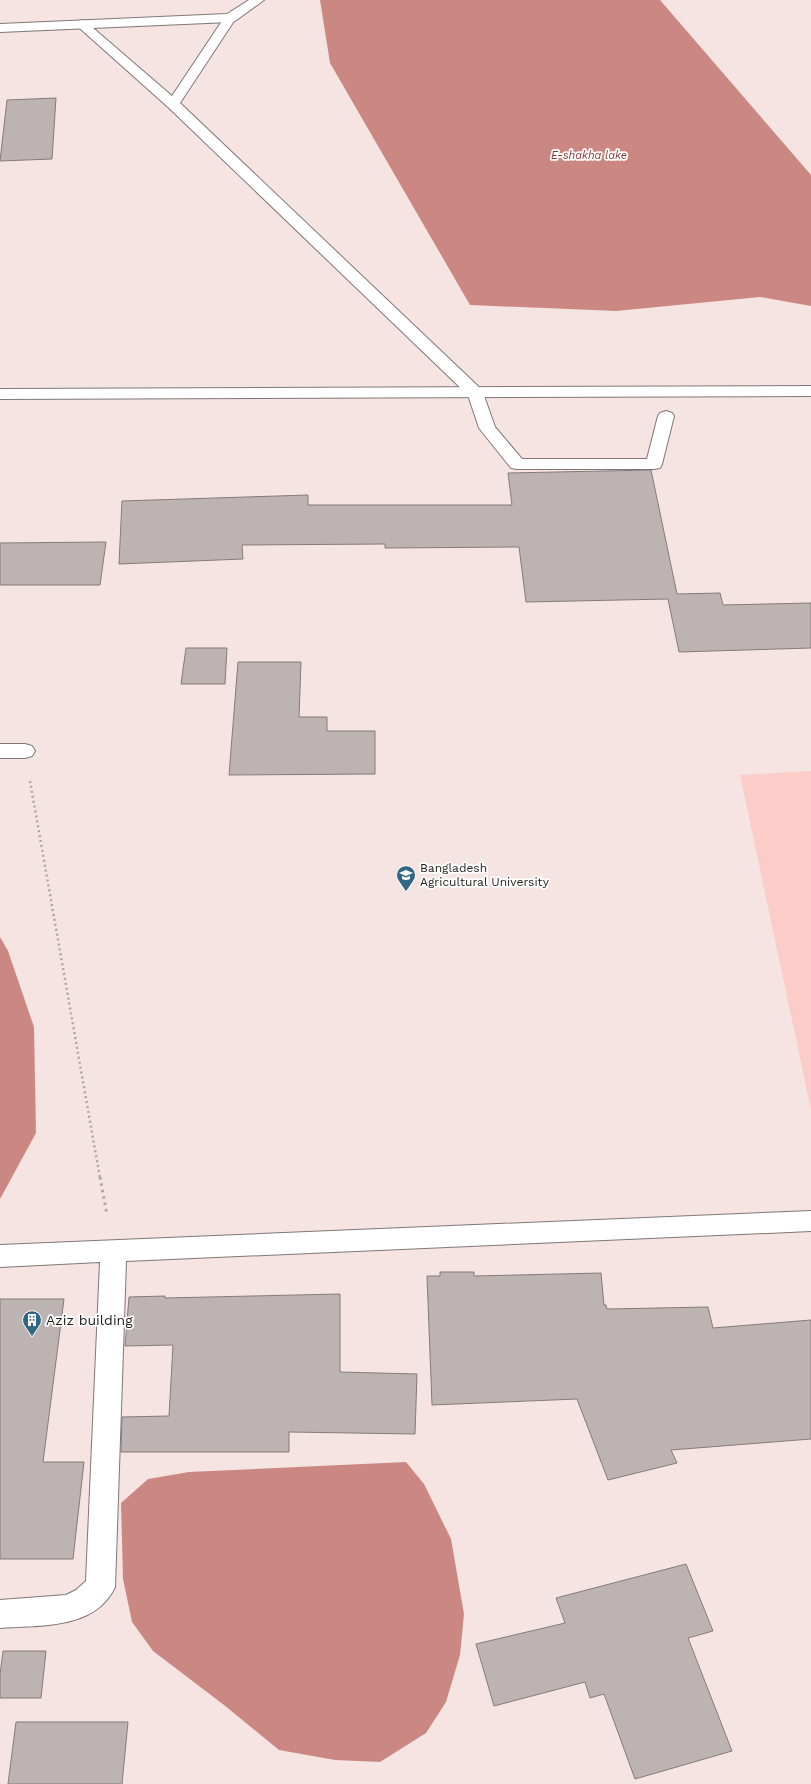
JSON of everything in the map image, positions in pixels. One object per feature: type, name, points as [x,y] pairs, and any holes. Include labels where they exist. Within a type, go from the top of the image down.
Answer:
[{"type":"street","points":[[0,28],[230,18],[258,0]]},
{"type":"street","points":[[0,394],[811,391]]},
{"type":"street","points":[[0,751],[24,751]]},
{"type":"street","points":[[0,1256],[811,1221]]},
{"type":"street","points":[[0,1614],[69,1609],[86,1600],[100,1586],[113,1252]]},
{"type":"lane","points":[[173,104],[230,18]]},
{"type":"lane","points":[[81,24],[173,104],[476,393],[487,428],[517,464],[654,464],[666,416]]},
{"type":"path","points":[[24,751],[113,1252]]},
{"type":"shaded area","name":"Bangladesh Agricultural University","points":[[0,0],[811,0],[811,1784],[0,1784]]},
{"type":"shaded area","points":[[811,771],[811,1110],[740,775]]},
{"type":"water","name":"E-shakha lake","points":[[320,0],[660,0],[811,175],[811,306],[760,297],[616,311],[470,305],[330,63]]},
{"type":"water","points":[[0,937],[8,951],[34,1027],[36,1133],[0,1199]]},
{"type":"water","points":[[406,1462],[424,1484],[451,1539],[464,1614],[460,1655],[446,1702],[426,1733],[380,1762],[335,1760],[279,1750],[224,1705],[153,1651],[132,1622],[123,1579],[121,1503],[148,1479],[189,1472]]},
{"type":"building","points":[[56,98],[52,159],[0,161],[7,100]]},
{"type":"building","points":[[651,470],[677,594],[720,593],[723,605],[811,603],[811,648],[679,652],[668,599],[526,602],[519,547],[385,548],[385,544],[242,545],[243,559],[119,564],[122,501],[308,495],[308,505],[512,505],[508,473]]},
{"type":"building","points":[[106,542],[100,585],[0,585],[0,543]]},
{"type":"building","points":[[186,648],[227,648],[225,684],[181,684]]},
{"type":"building","points":[[238,662],[301,662],[299,717],[327,717],[327,731],[375,731],[375,774],[229,775]]},
{"type":"building","points":[[440,1272],[474,1272],[474,1276],[601,1273],[604,1305],[606,1305],[607,1309],[708,1307],[713,1328],[811,1320],[811,1439],[671,1450],[677,1463],[608,1480],[577,1399],[432,1405],[427,1276],[440,1276]]},
{"type":"building","points":[[340,1294],[340,1372],[417,1374],[415,1434],[289,1432],[289,1452],[121,1452],[122,1417],[169,1416],[173,1345],[125,1346],[129,1297],[165,1296],[165,1298]]},
{"type":"building","points":[[0,1299],[64,1299],[43,1462],[84,1462],[73,1559],[0,1559]]},
{"type":"building","points":[[686,1564],[713,1631],[688,1638],[732,1751],[635,1779],[604,1694],[590,1698],[585,1682],[494,1706],[476,1644],[565,1623],[556,1598]]},
{"type":"building","points":[[3,1651],[46,1651],[41,1698],[0,1698],[0,1675]]},
{"type":"building","points":[[16,1722],[128,1722],[122,1784],[8,1784]]},
{"type":"place","name":"Bangladesh Agricultural University","points":[[406,892]]},
{"type":"place","name":"Aziz building","points":[[32,1337]]}]
